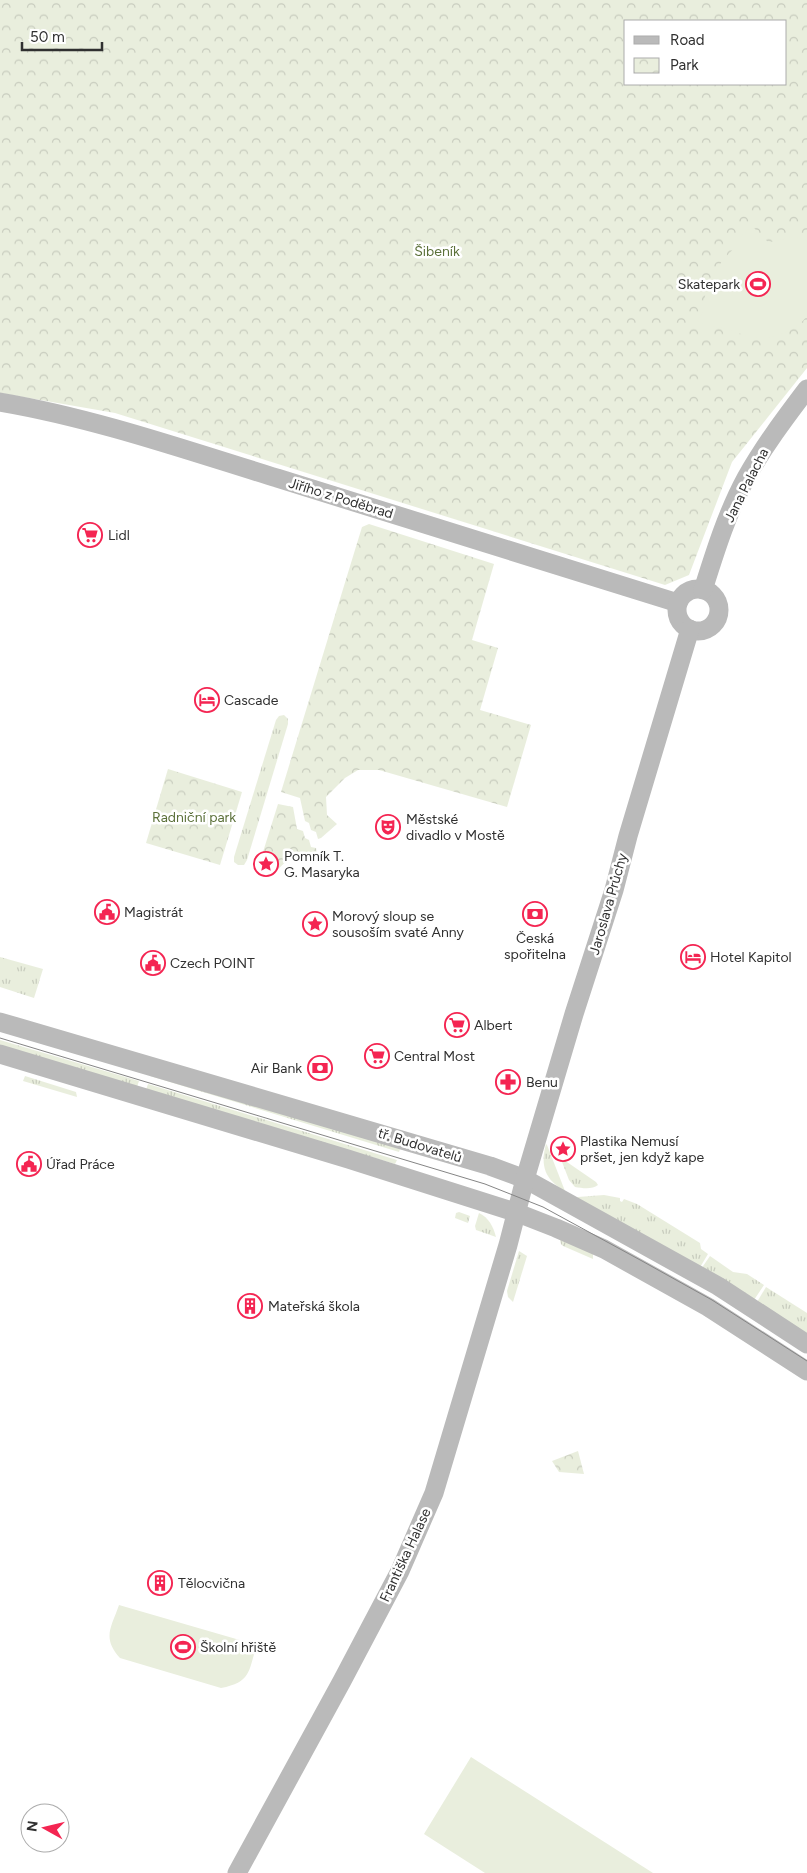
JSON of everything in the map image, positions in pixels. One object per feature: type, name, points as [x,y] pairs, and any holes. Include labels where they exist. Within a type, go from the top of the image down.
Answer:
[{"type":"street","name":"Jana Palacha","points":[[703,590],[728,518],[746,479],[775,430],[807,389]]},
{"type":"street","name":"Jiřího z Poděbrad","points":[[0,402],[34,408],[98,424],[678,603]]},
{"type":"street","points":[[691,590],[703,590],[714,596],[718,614],[713,624],[708,628],[696,631],[685,626],[678,615],[678,603],[691,590]]},
{"type":"street","name":"Jaroslava Průchy","points":[[515,1212],[574,1014],[614,890],[628,836],[690,629]]},
{"type":"street","name":"tř. Budovatelů","points":[[0,1022],[490,1166],[525,1179],[718,1286],[807,1344]]},
{"type":"street","points":[[0,1054],[160,1101],[515,1212],[556,1228],[604,1250],[708,1307],[807,1371]]},
{"type":"street","name":"Františka Halase","points":[[237,1873],[400,1571],[434,1494],[508,1245],[515,1212]]},
{"type":"green space","name":"Šibeník","points":[[0,0],[807,0],[807,368],[732,462],[689,575],[665,585],[115,413],[0,393]]},
{"type":"green space","name":"Skatepark","points":[[754,228],[768,242],[793,238],[807,241],[807,316],[797,326],[784,333],[761,338],[743,335],[697,321],[703,312],[706,289],[722,261],[737,245],[747,230]]},
{"type":"green space","points":[[369,524],[494,564],[472,640],[498,648],[480,710],[531,725],[507,807],[379,770],[358,770],[345,778],[326,797],[327,815],[337,824],[318,839],[316,832],[311,830],[309,823],[305,821],[300,798],[281,792],[362,527]]},
{"type":"green space","points":[[284,715],[288,719],[288,724],[247,860],[244,865],[238,865],[234,862],[234,857],[276,720],[279,716]]},
{"type":"green space","name":"Radniční park","points":[[168,769],[242,792],[220,865],[146,843]]},
{"type":"green space","points":[[278,804],[293,807],[297,829],[303,831],[311,847],[316,848],[317,854],[296,852],[275,872],[258,875],[263,852]]},
{"type":"green space","points":[[0,957],[43,969],[34,998],[0,987]]},
{"type":"green space","points":[[0,1040],[139,1081],[137,1087],[0,1046]]},
{"type":"green space","points":[[152,1072],[401,1146],[399,1152],[150,1076]]},
{"type":"green space","points":[[25,1076],[76,1092],[77,1097],[23,1081]]},
{"type":"green space","points":[[148,1084],[397,1160],[395,1164],[146,1090]]},
{"type":"green space","points":[[546,1144],[565,1191],[553,1182],[546,1172],[544,1152]]},
{"type":"green space","points":[[564,1160],[598,1185],[590,1188],[575,1187],[569,1180],[562,1162]]},
{"type":"green space","points":[[604,1195],[620,1198],[622,1202],[624,1199],[637,1204],[700,1243],[701,1249],[708,1254],[699,1269],[576,1199],[578,1197]]},
{"type":"green space","points":[[459,1212],[470,1216],[468,1223],[455,1218],[456,1213]]},
{"type":"green space","points":[[479,1213],[490,1223],[496,1237],[476,1230],[475,1226]]},
{"type":"green space","points":[[559,1235],[593,1250],[593,1259],[563,1246]]},
{"type":"green space","points":[[519,1251],[527,1256],[513,1302],[508,1297],[507,1291]]},
{"type":"green space","points":[[710,1256],[733,1272],[747,1274],[764,1285],[754,1300],[701,1269]]},
{"type":"green space","points":[[766,1287],[807,1313],[807,1335],[757,1302]]},
{"type":"green space","points":[[578,1451],[584,1474],[559,1472],[552,1461]]},
{"type":"green space","name":"Školní hřiště","points":[[119,1605],[257,1645],[247,1674],[244,1679],[221,1688],[120,1658],[114,1651],[110,1639],[111,1627]]},
{"type":"green space","points":[[471,1757],[653,1873],[485,1873],[424,1834]]},
{"type":"tram line","points":[[0,1038],[485,1184],[543,1207],[712,1300],[807,1361]]},
{"type":"place","name":"Skatepark","points":[[758,284]]},
{"type":"place","name":"Lidl","points":[[90,535]]},
{"type":"place","name":"Cascade","points":[[207,700]]},
{"type":"place","name":"Městské divadlo v Mostě","points":[[388,827]]},
{"type":"place","name":"Pomník T. G. Masaryka","points":[[266,864]]},
{"type":"place","name":"Magistrát","points":[[107,912]]},
{"type":"place","name":"Česká spořitelna","points":[[535,914]]},
{"type":"place","name":"Morový sloup se sousoším svaté Anny","points":[[315,924]]},
{"type":"place","name":"Hotel Kapitol","points":[[693,957]]},
{"type":"place","name":"Czech POINT","points":[[153,963]]},
{"type":"place","name":"Albert","points":[[457,1025]]},
{"type":"place","name":"Central Most","points":[[377,1056]]},
{"type":"place","name":"Air Bank","points":[[320,1068]]},
{"type":"place","name":"Benu","points":[[508,1082]]},
{"type":"place","name":"Plastika Nemusí pršet, jen když kape","points":[[563,1149]]},
{"type":"place","name":"Úřad Práce","points":[[29,1164]]},
{"type":"place","name":"Mateřská škola","points":[[250,1306]]},
{"type":"place","name":"Tělocvična","points":[[160,1583]]},
{"type":"place","name":"Školní hřiště","points":[[183,1647]]}]
